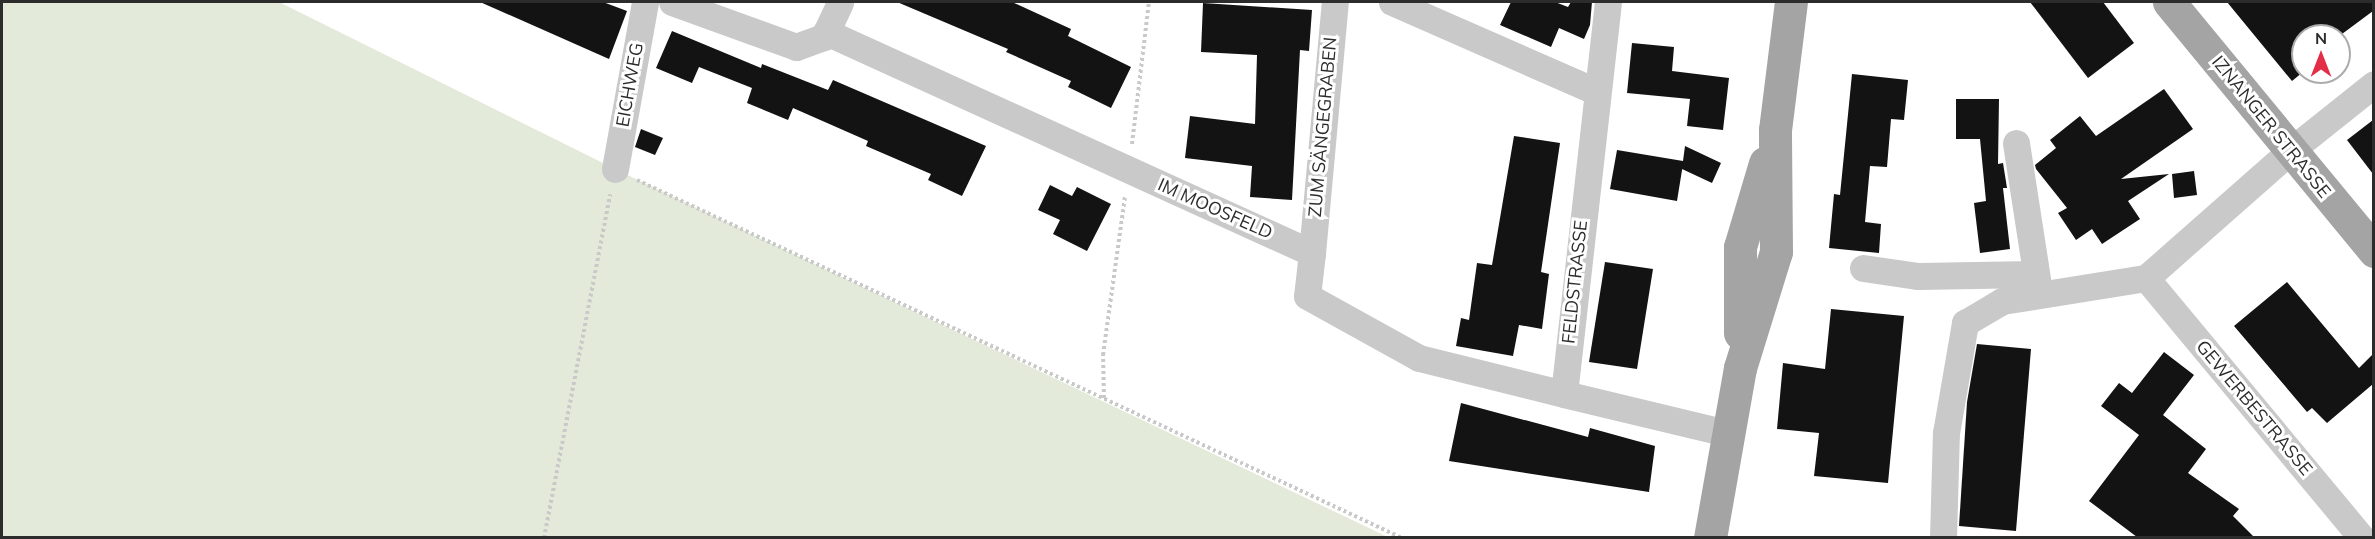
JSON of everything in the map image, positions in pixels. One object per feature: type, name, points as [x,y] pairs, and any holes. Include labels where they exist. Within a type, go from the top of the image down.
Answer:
[{"type":"main road","points":[[1710,537],[1740,368],[1776,252],[1776,130],[1791,2]]},
{"type":"main road","name":"IZNANGER STRASSE","points":[[2169,2],[2373,250]]},
{"type":"street","name":"EICHWEG","points":[[615,169],[645,2]]},
{"type":"street","points":[[672,2],[796,47],[824,37],[840,2]]},
{"type":"street","name":"ZUM SÄNGEGRABEN","points":[[1312,253],[1335,2]]},
{"type":"street","points":[[1392,2],[1595,91]]},
{"type":"street","name":"FELDSTRASSE","points":[[1564,394],[1595,91],[1608,2]]},
{"type":"street","name":"IM MOOSFELD","points":[[826,32],[1312,253]]},
{"type":"street","points":[[1863,268],[1918,276],[2036,284],[2146,278],[2290,151],[2373,84]]},
{"type":"street","points":[[2016,143],[2036,284]]},
{"type":"street","points":[[1312,253],[1307,296],[1419,358],[1730,434]]},
{"type":"street","name":"GEWERBESTRASSE","points":[[2146,278],[2362,537]]},
{"type":"street","points":[[1943,537],[1946,432],[1965,323],[2036,284]]},
{"type":"path","points":[[1104,398],[1102,355],[1129,170],[1149,2]]},
{"type":"path","points":[[544,537],[615,169],[1402,537]]},
{"type":"green space","points":[[2,2],[279,2],[615,169],[1388,537],[2,537]]},
{"type":"building","points":[[480,2],[603,2],[627,11],[609,59]]},
{"type":"building","points":[[897,2],[1012,2],[1071,29],[1068,36],[1131,67],[1111,108],[1068,87],[1071,81],[1006,52],[1008,49]]},
{"type":"building","points":[[1511,2],[1555,2],[1568,7],[1571,2],[1592,2],[1590,25],[1584,39],[1559,28],[1551,47],[1500,25]]},
{"type":"building","points":[[2030,2],[2103,2],[2134,43],[2088,78]]},
{"type":"building","points":[[2227,2],[2373,2],[2373,11],[2351,27],[2351,24],[2291,24],[2291,80]]},
{"type":"building","points":[[1203,3],[1312,10],[1309,51],[1300,50],[1292,200],[1250,197],[1252,166],[1185,158],[1190,116],[1255,124],[1257,55],[1201,52]]},
{"type":"building","points":[[672,31],[761,68],[762,64],[828,90],[833,80],[986,146],[962,196],[928,180],[931,174],[866,146],[868,141],[793,108],[788,120],[747,103],[752,88],[699,67],[692,83],[656,68]]},
{"type":"building","points":[[1632,43],[1674,47],[1672,71],[1729,78],[1723,130],[1687,126],[1690,99],[1627,93]]},
{"type":"building","points":[[1852,74],[1908,80],[1904,120],[1891,119],[1887,167],[1870,166],[1865,222],[1881,224],[1879,253],[1829,248],[1834,194],[1840,195]]},
{"type":"building","points":[[2164,89],[2193,129],[2121,179],[2169,174],[2128,201],[2140,219],[2102,244],[2092,229],[2076,240],[2058,213],[2067,208],[2035,165],[2056,148],[2050,140],[2080,116],[2096,136]]},
{"type":"building","points":[[1956,99],[1999,99],[1998,164],[2003,163],[2007,188],[2003,188],[2010,249],[1980,253],[1974,203],[1986,201],[1980,139],[1956,139]]},
{"type":"building","points":[[2373,120],[2373,174],[2347,140]]},
{"type":"building","points":[[641,129],[663,138],[655,155],[635,147]]},
{"type":"building","points":[[1514,136],[1560,143],[1541,272],[1549,274],[1542,329],[1519,325],[1513,356],[1456,346],[1461,318],[1469,320],[1477,263],[1492,265]]},
{"type":"building","points":[[1685,146],[1721,163],[1712,183],[1682,169],[1677,201],[1610,189],[1617,150],[1683,161]]},
{"type":"building","points":[[2194,171],[2197,195],[2174,198],[2172,174]]},
{"type":"building","points":[[1050,185],[1072,196],[1077,187],[1111,204],[1087,251],[1053,234],[1060,220],[1038,210]]},
{"type":"building","points":[[1605,262],[1653,269],[1637,369],[1589,362]]},
{"type":"building","points":[[2287,282],[2359,368],[2373,354],[2373,384],[2327,423],[2312,408],[2307,412],[2234,326]]},
{"type":"building","points":[[1831,309],[1904,316],[1888,483],[1814,476],[1819,433],[1777,429],[1783,363],[1825,369]]},
{"type":"building","points":[[1977,344],[2031,349],[2016,531],[1959,526],[1967,402]]},
{"type":"building","points":[[2164,352],[2194,375],[2163,415],[2206,449],[2188,473],[2239,509],[2233,516],[2254,537],[2137,537],[2089,501],[2139,435],[2101,406],[2119,383],[2132,393]]},
{"type":"building","points":[[1461,403],[1588,437],[1590,428],[1655,446],[1649,492],[1449,461]]}]
